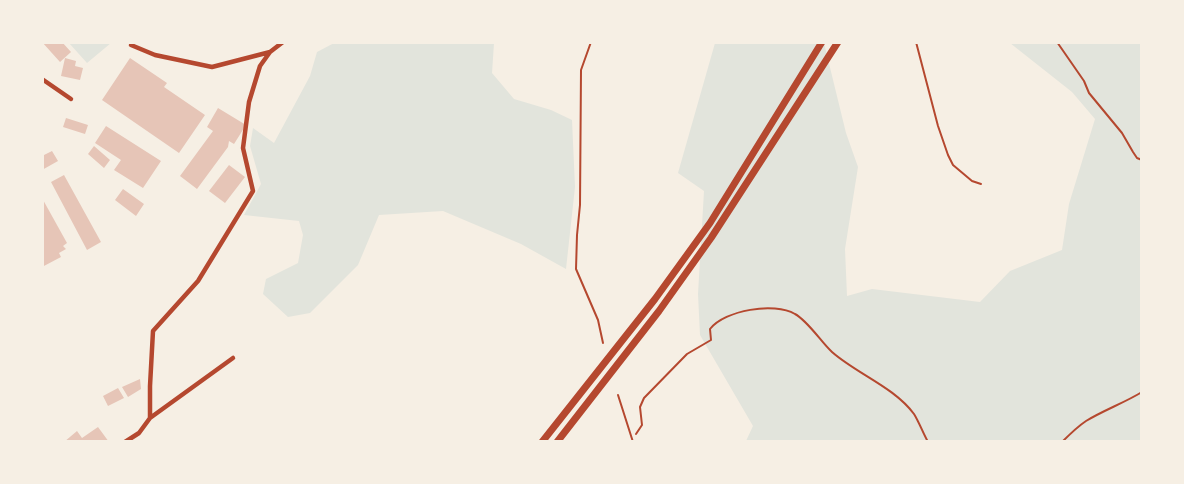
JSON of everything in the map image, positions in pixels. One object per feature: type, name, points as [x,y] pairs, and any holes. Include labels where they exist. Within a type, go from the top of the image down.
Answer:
[{"type":"highway","points":[[542,442],[655,299],[710,223],[822,42]]},
{"type":"highway","points":[[557,442],[660,311],[711,238],[838,42]]},
{"type":"street","points":[[150,418],[153,331],[198,280],[253,191],[243,148],[249,102],[260,66],[270,52],[283,42]]},
{"type":"street","points":[[131,45],[155,55],[212,67],[270,52]]},
{"type":"street","points":[[42,78],[70,99]]},
{"type":"street","points":[[125,442],[138,433],[150,418],[233,358]]},
{"type":"lane","points":[[591,42],[581,70],[580,205],[576,235],[576,269],[598,320],[603,343]]},
{"type":"lane","points":[[916,42],[938,126],[948,155],[953,165],[972,181],[981,184]]},
{"type":"lane","points":[[618,395],[633,440]]},
{"type":"path","points":[[1057,42],[1084,82],[1089,94],[1122,132],[1137,158],[1142,160]]},
{"type":"path","points":[[633,440],[642,425],[640,407],[644,398],[687,354],[711,340],[710,329],[716,321],[735,312],[763,308],[795,314],[831,351],[899,399],[914,415],[928,442]]},
{"type":"path","points":[[1062,442],[1086,421],[1142,392]]},
{"type":"shaded area","points":[[336,42],[494,43],[492,73],[514,99],[551,110],[572,120],[575,187],[566,269],[521,244],[443,211],[379,215],[358,265],[310,313],[288,317],[263,294],[266,279],[298,263],[303,235],[299,221],[244,215],[261,184],[250,146],[253,128],[274,143],[310,76],[317,52]]},
{"type":"shaded area","points":[[69,43],[111,43],[87,63]]},
{"type":"shaded area","points":[[715,43],[824,43],[846,133],[858,167],[845,249],[847,296],[872,289],[980,302],[1010,271],[1062,250],[1069,204],[1095,119],[1072,92],[1010,43],[1141,43],[1141,441],[746,441],[753,426],[700,335],[698,294],[704,191],[678,173]]},
{"type":"building","points":[[42,42],[62,42],[71,52],[60,62]]},
{"type":"building","points":[[65,58],[76,61],[75,66],[83,68],[80,80],[61,76]]},
{"type":"building","points":[[130,58],[167,83],[164,87],[205,115],[179,153],[102,100]]},
{"type":"building","points":[[218,108],[246,125],[234,144],[229,141],[228,147],[197,189],[180,176],[213,131],[207,127]]},
{"type":"building","points":[[66,118],[88,125],[85,134],[63,127]]},
{"type":"building","points":[[106,126],[161,161],[143,188],[114,170],[121,160],[95,143]]},
{"type":"building","points":[[94,146],[110,160],[104,168],[88,154]]},
{"type":"building","points":[[52,151],[58,161],[42,170],[42,156]]},
{"type":"building","points":[[229,165],[245,177],[225,203],[209,191]]},
{"type":"building","points":[[64,175],[101,242],[87,250],[51,182]]},
{"type":"building","points":[[123,189],[144,204],[136,216],[115,200]]},
{"type":"building","points":[[42,198],[67,243],[63,246],[66,249],[59,253],[61,257],[42,267]]},
{"type":"building","points":[[140,379],[141,389],[128,397],[122,387]]},
{"type":"building","points":[[118,388],[124,398],[108,406],[103,396]]},
{"type":"building","points":[[98,427],[109,442],[64,442],[77,431],[82,438]]}]
